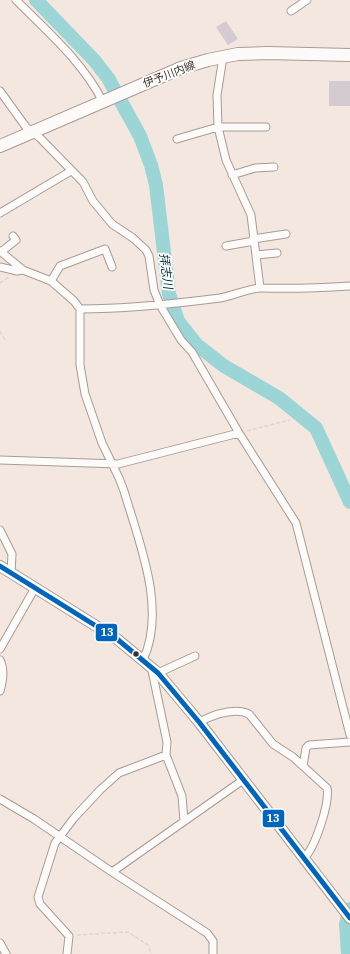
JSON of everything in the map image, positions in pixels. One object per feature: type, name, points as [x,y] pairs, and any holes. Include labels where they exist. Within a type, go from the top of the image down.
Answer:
[{"type":"main road","name":"伊予川内線","points":[[0,146],[181,68],[223,57],[259,53],[350,56]]},
{"type":"main road","points":[[0,566],[117,639],[151,666],[199,722],[350,918]]},
{"type":"street","points":[[16,0],[69,53],[105,101]]},
{"type":"street","points":[[291,11],[307,0]]},
{"type":"street","points":[[223,57],[217,96],[218,127],[222,149],[232,175],[248,208],[260,288]]},
{"type":"street","points":[[0,91],[26,127],[33,132],[83,182],[93,201],[112,224],[133,238],[146,250],[149,256],[154,290],[161,305],[181,340],[192,352],[239,433],[296,523],[350,735]]},
{"type":"street","points":[[177,139],[218,127],[266,127]]},
{"type":"street","points":[[232,175],[255,168],[274,167]]},
{"type":"street","points":[[0,213],[71,171]]},
{"type":"street","points":[[226,246],[286,234]]},
{"type":"street","points":[[13,236],[16,240],[0,251],[23,270],[50,281],[74,301],[80,309],[80,365],[85,394],[95,425],[111,463],[120,478],[151,588],[151,634],[148,650],[152,682],[167,742],[166,755],[180,789],[184,821]]},
{"type":"street","points":[[50,281],[60,266],[105,250],[112,267]]},
{"type":"street","points":[[256,255],[276,253]]},
{"type":"street","points":[[0,267],[17,271],[23,270]]},
{"type":"street","points":[[80,309],[116,309],[187,302],[225,297],[260,288],[294,290],[350,286]]},
{"type":"street","points":[[0,460],[118,464],[239,433]]},
{"type":"street","points":[[0,530],[12,554],[11,573]]},
{"type":"street","points":[[0,649],[35,588]]},
{"type":"street","points":[[151,666],[195,656]]},
{"type":"street","points":[[0,660],[3,666],[0,691]]},
{"type":"street","points":[[199,722],[215,715],[243,711],[249,714],[273,744],[293,757],[327,788],[328,792],[323,819],[311,850],[304,858]]},
{"type":"street","points":[[303,766],[306,748],[309,745],[350,742]]},
{"type":"street","points":[[67,954],[69,936],[40,904],[38,897],[55,843],[74,818],[100,790],[119,773],[166,755]]},
{"type":"street","points":[[112,872],[243,780]]},
{"type":"street","points":[[0,798],[207,933],[213,941],[213,954]]},
{"type":"street","points":[[0,943],[6,954]]},
{"type":"path","points":[[0,331],[5,340]]},
{"type":"path","points":[[239,433],[290,420]]},
{"type":"path","points":[[69,936],[128,932],[148,945],[151,954]]},
{"type":"building","points":[[226,21],[238,39],[228,45],[216,27]]},
{"type":"building","points":[[329,81],[350,81],[350,106],[329,106]]},
{"type":"waterway","name":"拝志川","points":[[36,0],[94,60],[108,78],[140,136],[151,165],[156,185],[169,294],[178,321],[197,345],[224,366],[279,398],[316,428],[350,502]]},
{"type":"waterway","name":"拝志川","points":[[348,954],[346,924],[350,909]]},
{"type":"transit line","name":"13","points":[[0,566],[117,639],[158,673],[199,722],[350,918]]}]
